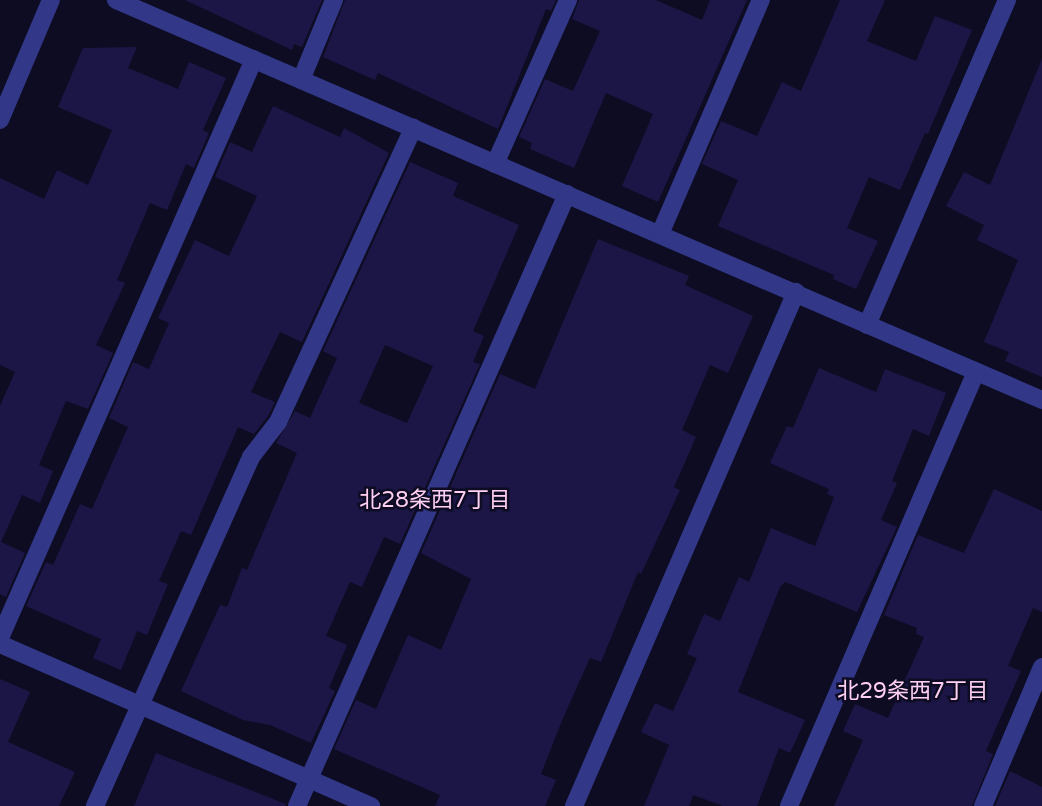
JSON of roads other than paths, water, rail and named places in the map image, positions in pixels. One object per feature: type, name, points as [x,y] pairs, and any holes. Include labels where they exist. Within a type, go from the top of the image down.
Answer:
[{"type":"street","points":[[0,120],[51,0]]},
{"type":"street","points":[[116,0],[1042,400]]},
{"type":"street","points":[[301,80],[334,0]]},
{"type":"street","points":[[495,164],[568,0]]},
{"type":"street","points":[[660,234],[761,0]]},
{"type":"street","points":[[867,325],[1007,0]]},
{"type":"street","points":[[0,638],[254,59]]},
{"type":"street","points":[[95,806],[251,457],[278,422],[413,128]]},
{"type":"street","points":[[297,806],[567,194]]},
{"type":"street","points":[[574,806],[796,292]]},
{"type":"street","points":[[789,806],[975,372]]},
{"type":"street","points":[[0,644],[371,806]]},
{"type":"street","points":[[983,806],[1042,667]]},
{"type":"district","name":"北28条西7丁目","points":[[435,501]]},
{"type":"district","name":"北29条西7丁目","points":[[913,692]]}]
